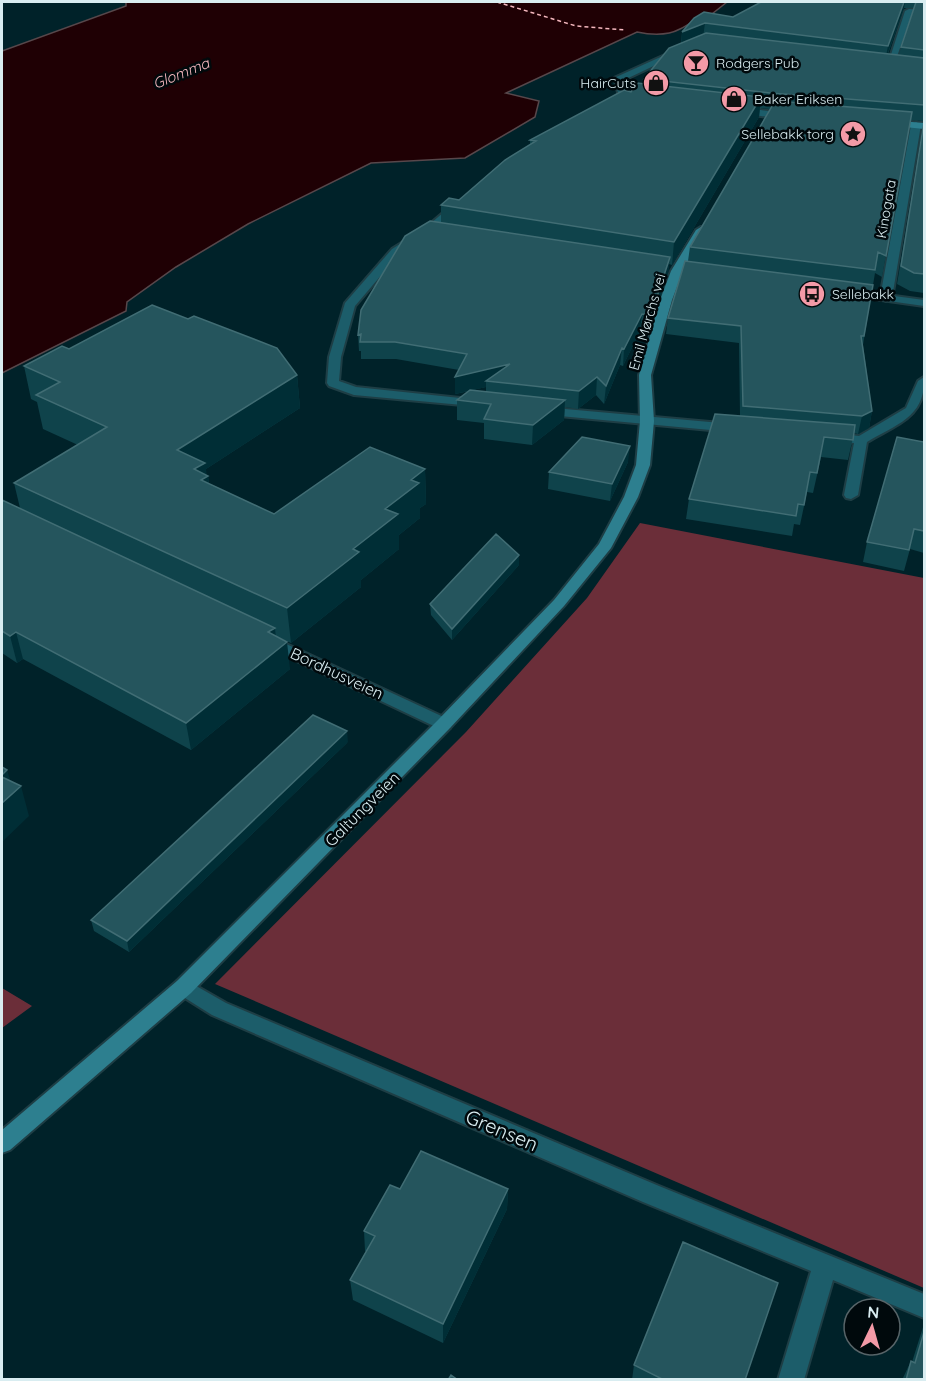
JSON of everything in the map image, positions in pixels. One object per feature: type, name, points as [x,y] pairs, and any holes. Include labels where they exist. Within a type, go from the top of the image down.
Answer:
[{"type":"main road","points":[[882,122],[920,125]]},
{"type":"main road","name":"Emil Mørchs vei","points":[[647,421],[645,375],[677,270],[705,223]]},
{"type":"main road","name":"Galtungveien","points":[[2,1143],[184,987],[444,724],[559,603],[606,545],[631,497],[643,465],[647,421]]},
{"type":"street","points":[[890,65],[909,11],[924,12]]},
{"type":"street","points":[[603,109],[629,98],[617,80],[692,46]]},
{"type":"street","points":[[879,64],[901,66]]},
{"type":"street","points":[[724,109],[771,117]]},
{"type":"street","name":"Kinogata","points":[[886,298],[920,125]]},
{"type":"street","points":[[462,200],[434,232],[396,251],[349,305],[335,357],[333,382],[354,391],[493,406]]},
{"type":"street","points":[[839,292],[924,303]]},
{"type":"street","points":[[814,435],[861,440],[912,410],[924,381]]},
{"type":"street","points":[[528,410],[742,429]]},
{"type":"street","points":[[851,495],[861,440]]},
{"type":"street","name":"Bordhusveien","points":[[257,635],[444,724]]},
{"type":"street","name":"Grensen","points":[[184,987],[219,1009],[651,1194],[924,1306]]},
{"type":"street","points":[[791,1380],[825,1264]]},
{"type":"shaded area","points":[[640,523],[924,578],[924,1288],[215,984],[466,732],[587,598]]},
{"type":"shaded area","points":[[2,988],[32,1006],[2,1028]]},
{"type":"water","name":"Glomma","points":[[126,2],[727,2],[703,21],[694,22],[664,34],[637,32],[506,93],[539,101],[535,117],[465,158],[371,163],[248,224],[176,267],[127,302],[126,311],[2,373],[2,51],[126,6]]},
{"type":"building","points":[[761,2],[904,2],[888,46],[705,23],[682,32],[694,18],[704,12],[733,17]]},
{"type":"building","points":[[916,2],[924,2],[924,50],[901,47]]},
{"type":"building","points":[[706,33],[924,58],[924,105],[770,93],[644,79],[669,48]]},
{"type":"building","points":[[637,83],[761,97],[674,242],[441,205],[449,198],[459,200],[505,160],[536,141],[530,140],[624,90],[631,92]]},
{"type":"building","points":[[775,101],[912,112],[886,256],[878,252],[875,270],[690,247]]},
{"type":"building","points":[[924,122],[924,274],[914,273],[901,266]]},
{"type":"building","points":[[430,221],[670,257],[651,315],[642,314],[624,349],[622,348],[606,386],[597,377],[579,391],[486,381],[510,364],[455,377],[467,354],[395,342],[360,342],[361,334],[358,335],[361,310],[405,236]]},
{"type":"building","points":[[685,261],[873,285],[864,336],[861,336],[872,411],[862,416],[743,406],[741,326],[668,318]]},
{"type":"building","points":[[152,305],[188,319],[194,316],[277,348],[297,375],[177,450],[205,463],[194,469],[208,476],[201,480],[274,514],[370,447],[425,469],[411,480],[419,483],[385,509],[398,514],[353,549],[359,552],[287,608],[14,483],[107,427],[36,395],[60,382],[24,366],[62,346],[69,349]]},
{"type":"building","points":[[470,390],[565,400],[533,425],[484,419],[491,404],[457,400]]},
{"type":"building","points":[[715,414],[855,425],[853,440],[824,437],[817,473],[810,472],[804,505],[798,504],[796,516],[689,499]]},
{"type":"building","points":[[582,437],[630,446],[612,484],[549,472]]},
{"type":"building","points":[[897,437],[924,442],[924,531],[914,529],[909,550],[867,542]]},
{"type":"building","points":[[2,500],[275,628],[268,632],[287,642],[186,723],[16,632],[10,636],[2,631]]},
{"type":"building","points":[[496,534],[519,555],[452,629],[430,604]]},
{"type":"building","points":[[313,715],[347,731],[127,941],[91,920]]},
{"type":"building","points":[[2,777],[21,786],[2,803]]},
{"type":"building","points":[[421,1151],[508,1189],[443,1324],[350,1280],[375,1236],[364,1231],[390,1185],[400,1189]]},
{"type":"building","points":[[683,1242],[778,1283],[745,1380],[664,1380],[634,1365]]},
{"type":"building","points":[[924,1332],[924,1380],[906,1380],[911,1361],[915,1363]]},
{"type":"building","points":[[451,1375],[458,1380],[448,1380]]},
{"type":"ferry route","points":[[497,2],[576,26],[625,30]]},
{"type":"place","name":"Rodgers Pub","points":[[696,63]]},
{"type":"place","name":"HairCuts","points":[[656,83]]},
{"type":"place","name":"Baker Eriksen","points":[[734,99]]},
{"type":"place","name":"Sellebakk torg","points":[[853,134]]},
{"type":"place","name":"Sellebakk","points":[[812,294]]}]
